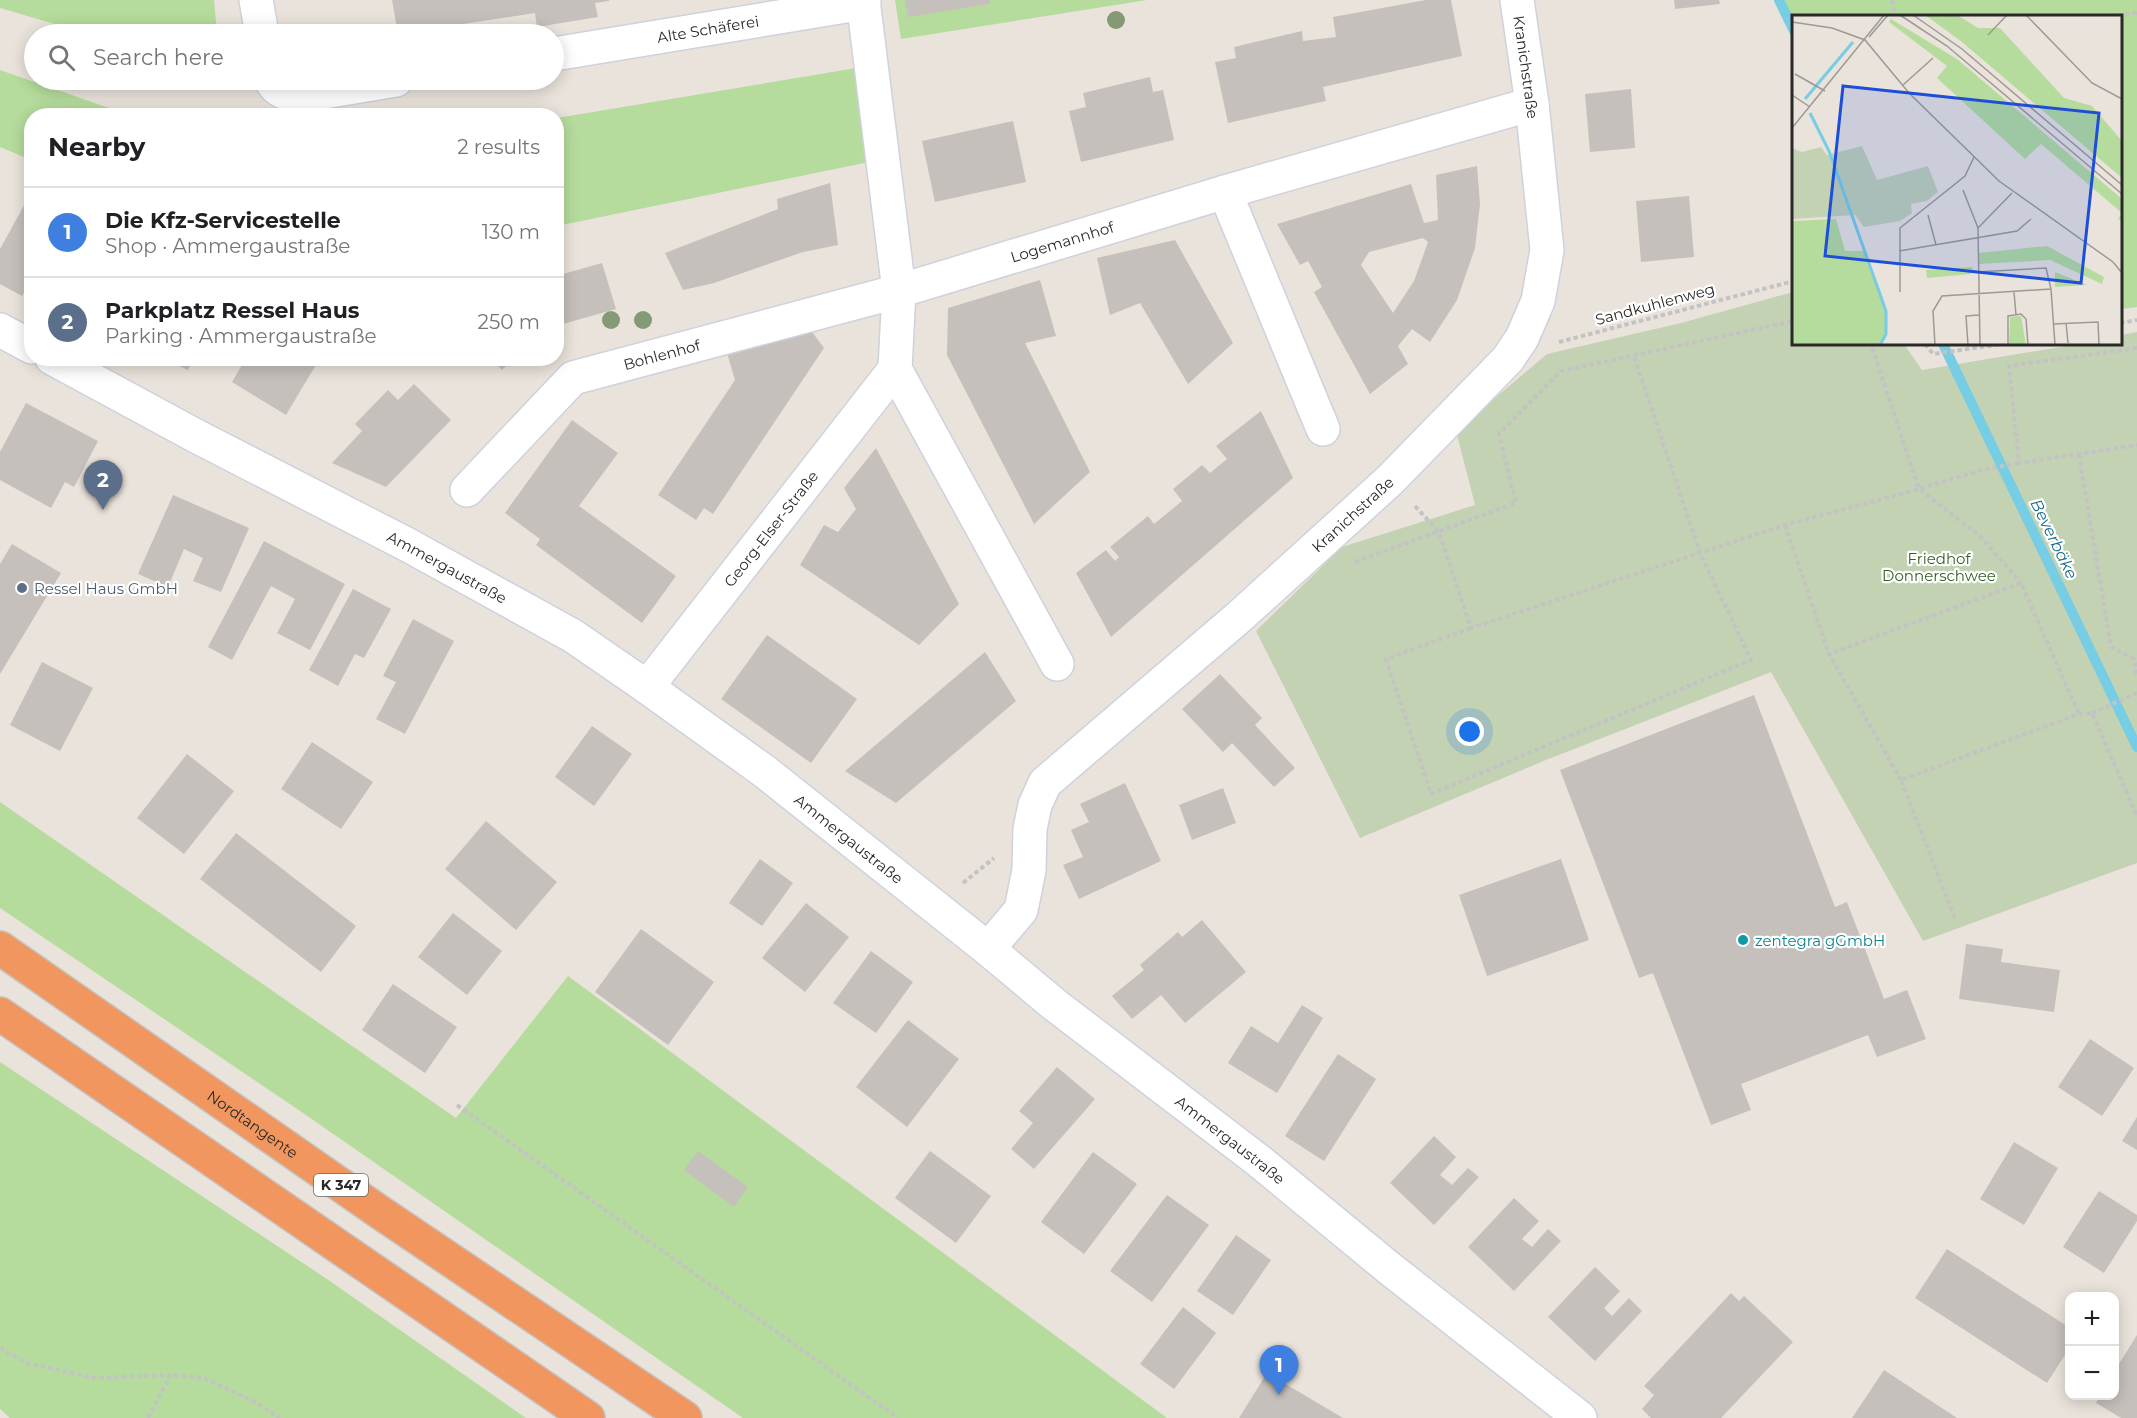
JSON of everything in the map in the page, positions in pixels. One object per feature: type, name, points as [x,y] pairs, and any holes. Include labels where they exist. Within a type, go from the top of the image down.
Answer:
[{"type":"highway","name":"Nordtangente","points":[[0,948],[378,1211],[685,1418]]},
{"type":"highway","points":[[0,1014],[588,1418]]},
{"type":"street","points":[[256,0],[260,24]]},
{"type":"street","name":"Kranichstraße","points":[[988,949],[1021,910],[1029,870],[1030,829],[1035,805],[1046,783],[1239,617],[1390,480],[1508,359],[1522,338],[1538,301],[1547,250],[1532,104],[1517,0]]},
{"type":"street","points":[[864,1],[899,291],[895,369],[1057,664]]},
{"type":"street","name":"Alte Schäferei","points":[[564,52],[864,1]]},
{"type":"street","points":[[280,90],[285,94],[300,96],[336,90]]},
{"type":"street","name":"Logemannhof","points":[[899,291],[1225,192],[1532,104]]},
{"type":"street","points":[[1225,192],[1323,429]]},
{"type":"street","name":"Bohlenhof","points":[[468,490],[573,378],[899,291]]},
{"type":"street","points":[[0,330],[24,343]]},
{"type":"street","name":"Ammergaustraße","points":[[67,366],[196,436],[408,545],[573,636],[647,687],[764,771],[988,949],[1054,1005],[1250,1154],[1389,1268],[1580,1418]]},
{"type":"street","name":"Georg-Elser-Straße","points":[[647,687],[895,369]]},
{"type":"path","points":[[1892,0],[1895,15]]},
{"type":"path","points":[[2119,15],[2137,13]]},
{"type":"path","name":"Sandkuhlenweg","points":[[1522,338],[1550,344],[1792,282]]},
{"type":"path","points":[[2122,323],[2137,320]]},
{"type":"path","points":[[1351,564],[1516,503],[1499,434],[1560,371],[1792,321]]},
{"type":"path","points":[[1871,345],[1919,489],[1982,537],[2020,583],[2079,714]]},
{"type":"path","points":[[1926,345],[1933,354],[1996,345]]},
{"type":"path","points":[[2019,463],[2009,366],[2137,348]]},
{"type":"path","points":[[1634,356],[1700,553],[1751,660],[1431,794],[1386,659],[1472,628],[1700,553],[1785,525],[1982,470],[2137,445]]},
{"type":"path","points":[[2079,454],[2111,647],[2134,659],[2137,677]]},
{"type":"path","points":[[1390,480],[1439,532],[1472,628]]},
{"type":"path","points":[[1785,525],[1829,654],[1901,780],[1955,918]]},
{"type":"path","points":[[1829,654],[2020,583]]},
{"type":"path","points":[[1901,780],[2079,714],[2092,712],[2137,693]]},
{"type":"path","points":[[2092,712],[2137,816]]},
{"type":"path","points":[[934,906],[1030,829]]},
{"type":"path","points":[[457,1105],[898,1418]]},
{"type":"path","points":[[0,1348],[26,1363],[95,1378],[171,1375],[204,1378],[255,1402],[280,1418]]},
{"type":"path","points":[[148,1418],[171,1375]]},
{"type":"green space","points":[[0,0],[214,0],[216,24],[55,24],[0,8]]},
{"type":"green space","points":[[895,0],[1147,0],[901,39]]},
{"type":"green space","points":[[1782,0],[2137,0],[2137,307],[2122,309],[2122,15],[1792,15],[1792,22]]},
{"type":"green space","points":[[856,68],[869,162],[564,225],[564,117]]},
{"type":"green space","points":[[0,70],[24,78],[24,90],[57,90],[109,108],[24,108],[24,157],[0,147]]},
{"type":"green space","name":"Friedhof Donnerschwee","points":[[1792,292],[1792,345],[1905,345],[1922,370],[2072,345],[2122,345],[2122,335],[2137,332],[2137,863],[1923,941],[1771,672],[1546,760],[1360,838],[1256,631],[1342,547],[1475,505],[1456,431],[1547,354],[1681,323]]},
{"type":"green space","points":[[0,802],[456,1118],[568,976],[1167,1418],[743,1418],[303,1113],[0,908]]},
{"type":"green space","points":[[0,1062],[324,1277],[526,1418],[10,1418],[0,1409]]},
{"type":"building","points":[[392,0],[609,0],[595,3],[598,17],[555,24],[537,24],[535,13],[463,24],[396,24]]},
{"type":"building","points":[[905,0],[990,0],[990,4],[908,17]]},
{"type":"building","points":[[1426,0],[1451,0],[1462,56],[1323,87],[1326,101],[1228,123],[1215,62],[1236,58],[1234,47],[1302,31],[1303,41],[1336,37],[1333,17]]},
{"type":"building","points":[[1674,0],[1719,0],[1720,4],[1675,9]]},
{"type":"building","points":[[1150,77],[1153,92],[1163,90],[1174,140],[1081,162],[1069,111],[1086,107],[1083,93]]},
{"type":"building","points":[[1631,89],[1635,148],[1590,152],[1585,94]]},
{"type":"building","points":[[1013,121],[1026,182],[935,202],[922,141]]},
{"type":"building","points":[[1477,166],[1480,204],[1475,248],[1457,300],[1430,342],[1412,329],[1398,346],[1408,364],[1370,394],[1314,292],[1322,287],[1308,261],[1300,265],[1277,224],[1411,184],[1424,223],[1438,220],[1436,175]],"holes":[[[1423,238],[1428,242],[1414,281],[1393,313],[1361,265],[1369,252]]]},
{"type":"building","points":[[830,183],[838,245],[803,252],[714,283],[683,290],[665,253],[778,209],[777,199]]},
{"type":"building","points":[[1689,196],[1694,257],[1641,262],[1636,201]]},
{"type":"building","points":[[24,206],[24,293],[22,296],[0,284],[0,249]]},
{"type":"building","points":[[1175,240],[1233,343],[1188,384],[1140,303],[1110,315],[1097,258]]},
{"type":"building","points":[[602,263],[616,309],[564,324],[564,274]]},
{"type":"building","points":[[1040,280],[1056,336],[1025,343],[1090,472],[1034,524],[947,355],[948,308]]},
{"type":"building","points":[[809,328],[824,348],[713,514],[704,508],[696,520],[658,495],[735,380],[727,353]]},
{"type":"building","points":[[241,366],[315,366],[286,415],[232,382]]},
{"type":"building","points":[[414,384],[451,420],[386,487],[332,463],[362,431],[355,424],[388,390],[398,400]]},
{"type":"building","points":[[26,403],[98,441],[74,487],[65,482],[51,508],[0,480],[0,452]]},
{"type":"building","points":[[1261,411],[1293,478],[1111,637],[1076,573],[1106,550],[1115,561],[1119,557],[1110,547],[1148,516],[1154,524],[1182,501],[1173,489],[1202,465],[1210,473],[1227,459],[1216,446]]},
{"type":"building","points":[[572,420],[618,453],[579,506],[676,576],[642,623],[536,545],[540,539],[505,513]]},
{"type":"building","points":[[876,448],[959,604],[919,645],[800,565],[824,525],[838,532],[856,509],[844,488]]},
{"type":"building","points":[[173,495],[249,528],[221,592],[193,581],[203,558],[184,549],[168,587],[138,574]]},
{"type":"building","points":[[264,541],[345,584],[310,650],[277,633],[295,599],[271,586],[232,660],[208,647]]},
{"type":"building","points":[[12,544],[61,573],[0,674],[0,564]]},
{"type":"building","points":[[353,589],[391,609],[364,658],[355,654],[338,686],[309,670]]},
{"type":"building","points":[[413,619],[454,641],[405,734],[376,719],[396,682],[383,676]]},
{"type":"building","points":[[767,635],[857,699],[811,763],[721,699]]},
{"type":"building","points":[[985,652],[1016,701],[896,803],[845,771]]},
{"type":"building","points":[[42,662],[93,688],[60,751],[10,725]]},
{"type":"building","points":[[1220,674],[1262,718],[1255,725],[1295,768],[1274,787],[1232,743],[1223,752],[1182,709]]},
{"type":"building","name":"zentegra gGmbH","points":[[1754,695],[1835,907],[1847,902],[1884,999],[1907,990],[1926,1039],[1877,1057],[1868,1035],[1741,1084],[1751,1110],[1711,1125],[1653,973],[1639,978],[1560,770]]},
{"type":"building","points":[[592,726],[632,754],[594,806],[555,777]]},
{"type":"building","points":[[312,742],[373,782],[341,829],[281,789]]},
{"type":"building","points":[[187,754],[234,791],[184,854],[137,818]]},
{"type":"building","points":[[1125,783],[1161,861],[1079,899],[1063,865],[1083,857],[1071,830],[1089,822],[1080,804]]},
{"type":"building","points":[[1223,788],[1236,823],[1192,840],[1179,805]]},
{"type":"building","points":[[486,821],[557,882],[516,930],[445,869]]},
{"type":"building","points":[[236,833],[356,926],[321,972],[200,879]]},
{"type":"building","points":[[760,859],[793,883],[762,926],[729,903]]},
{"type":"building","points":[[1561,859],[1589,940],[1487,976],[1459,895]]},
{"type":"building","points":[[806,903],[849,937],[805,992],[762,958]]},
{"type":"building","points":[[453,913],[502,951],[467,995],[418,957]]},
{"type":"building","points":[[1202,920],[1246,972],[1185,1023],[1161,995],[1132,1019],[1112,996],[1144,970],[1140,965],[1178,932],[1182,937]]},
{"type":"building","points":[[641,929],[714,982],[668,1045],[595,992]]},
{"type":"building","points":[[1966,944],[2003,949],[2001,962],[2060,970],[2054,1012],[1959,999]]},
{"type":"building","points":[[871,951],[913,982],[876,1033],[833,1003]]},
{"type":"building","points":[[393,984],[457,1027],[425,1073],[362,1030]]},
{"type":"building","points":[[1302,1005],[1323,1018],[1277,1093],[1228,1063],[1251,1026],[1278,1043]]},
{"type":"building","points":[[908,1020],[959,1059],[907,1127],[856,1087]]},
{"type":"building","points":[[2090,1039],[2134,1068],[2102,1116],[2058,1087]]},
{"type":"building","points":[[1338,1054],[1376,1079],[1324,1161],[1285,1136]]},
{"type":"building","points":[[1057,1067],[1095,1099],[1034,1169],[1011,1149],[1033,1123],[1019,1111]]},
{"type":"building","points":[[2137,1117],[2137,1150],[2122,1141]]},
{"type":"building","points":[[1434,1136],[1456,1157],[1440,1175],[1452,1185],[1468,1168],[1479,1177],[1434,1225],[1390,1183]]},
{"type":"building","points":[[2014,1142],[2058,1168],[2024,1225],[1980,1199]]},
{"type":"building","points":[[698,1151],[748,1187],[734,1207],[684,1170]]},
{"type":"building","points":[[930,1151],[991,1196],[956,1243],[895,1198]]},
{"type":"building","points":[[1093,1152],[1137,1184],[1084,1254],[1041,1222]]},
{"type":"building","points":[[2099,1191],[2137,1215],[2137,1221],[2104,1273],[2063,1247]]},
{"type":"building","points":[[1167,1195],[1209,1225],[1152,1302],[1110,1271]]},
{"type":"building","points":[[1514,1198],[1539,1221],[1522,1239],[1532,1247],[1548,1229],[1561,1241],[1514,1291],[1468,1247]]},
{"type":"building","points":[[1236,1235],[1271,1260],[1233,1315],[1197,1291]]},
{"type":"building","points":[[1947,1249],[2065,1325],[2065,1355],[2047,1383],[1915,1298]]},
{"type":"building","points":[[1595,1267],[1620,1291],[1604,1308],[1612,1316],[1629,1298],[1642,1311],[1595,1361],[1548,1317]]},
{"type":"building","points":[[1731,1293],[1739,1301],[1744,1296],[1793,1342],[1721,1418],[1651,1418],[1642,1409],[1654,1395],[1644,1386]]},
{"type":"building","points":[[1183,1307],[1216,1333],[1174,1389],[1140,1364]]},
{"type":"building","points":[[2137,1335],[2137,1418],[2121,1418],[2096,1403],[2098,1400],[2119,1400],[2119,1364]]},
{"type":"building","points":[[1884,1370],[1957,1418],[1852,1418]]},
{"type":"building","points":[[1267,1373],[1343,1418],[1239,1418]]},
{"type":"waterway","name":"Beverbäke","points":[[1779,0],[1792,27]]},
{"type":"waterway","name":"Beverbäke","points":[[1943,345],[2137,747]]},
{"type":"place","name":"Parkplatz Ressel Haus","points":[[103,510]]},
{"type":"place","name":"Ressel Haus GmbH","points":[[22,588]]},
{"type":"place","name":"zentegra gGmbH","points":[[1743,940]]},
{"type":"place","name":"Die Kfz-Servicestelle","points":[[1279,1395]]}]
